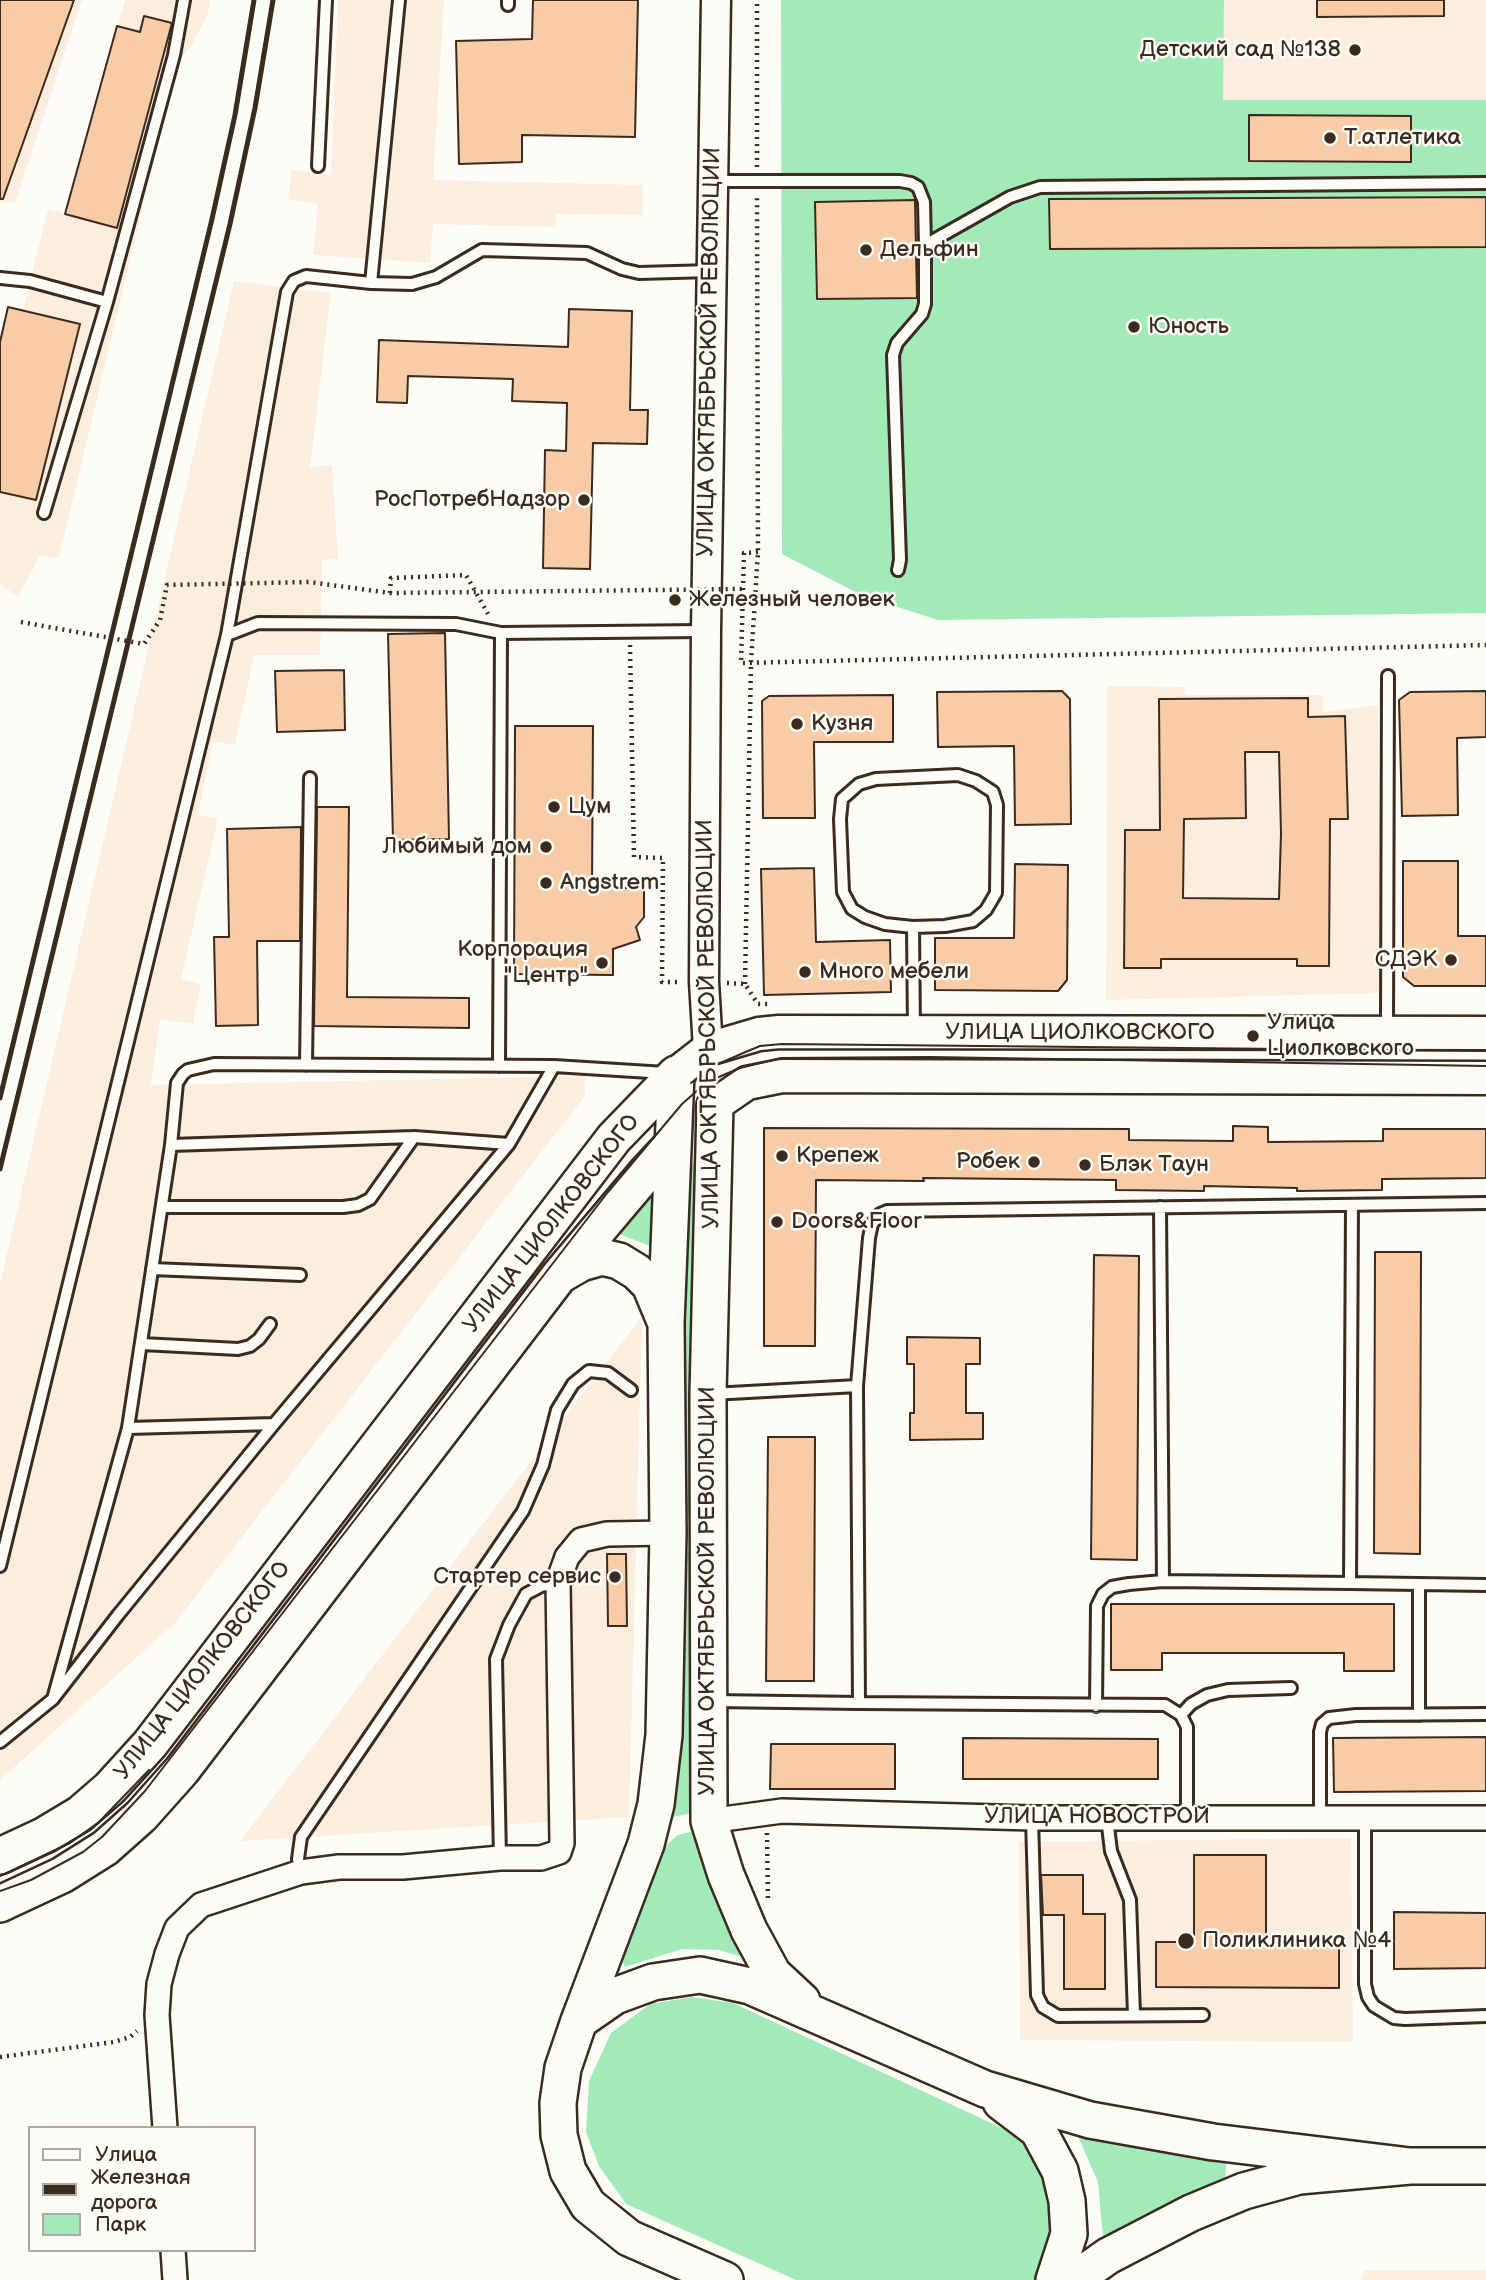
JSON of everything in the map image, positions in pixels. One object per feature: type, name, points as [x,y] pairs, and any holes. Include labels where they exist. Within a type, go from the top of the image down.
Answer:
[{"type":"main road","name":"УЛИЦА ЦИОЛКОВСКОГО","points":[[0,1856],[46,1835],[80,1814],[110,1788],[150,1744],[614,1138],[676,1074],[708,1049],[759,1034],[779,1032],[1486,1034]]},
{"type":"main road","name":"УЛИЦА ОКТЯБРЬСКОЙ РЕВОЛЮЦИИ","points":[[708,1049],[715,1105],[708,1394],[709,1821],[713,1840],[735,1897],[773,1974],[817,2015]]},
{"type":"main road","name":"УЛИЦА ОКТЯБРЬСКОЙ РЕВОЛЮЦИИ","points":[[676,1074],[666,1323],[668,1533],[664,1735],[656,1804],[646,1844],[564,2068],[558,2104],[559,2135],[568,2171],[588,2205],[629,2238],[725,2280]]},
{"type":"main road","name":"УЛИЦА ЦИОЛКОВСКОГО","points":[[715,1105],[747,1083],[782,1076],[1486,1078]]},
{"type":"main road","name":"УЛИЦА ЦИОЛКОВСКОГО","points":[[0,1904],[62,1875],[105,1848],[141,1816],[183,1770],[559,1276],[673,1144]]},
{"type":"main road","points":[[559,1276],[581,1263],[602,1257],[618,1261],[637,1272],[650,1285],[666,1323]]},
{"type":"main road","points":[[668,1533],[707,1531]]},
{"type":"main road","points":[[579,2021],[615,1996],[653,1982],[700,1975],[750,1986],[985,2089],[1090,2120],[1147,2132],[1410,2166]]},
{"type":"main road","points":[[985,2089],[1038,2130],[1060,2171],[1067,2201],[1069,2234],[1054,2280]]},
{"type":"main road","points":[[1074,2280],[1191,2213],[1244,2191],[1299,2176],[1410,2166],[1486,2166]]},
{"type":"street","name":"УЛИЦА ОКТЯБРЬСКОЙ РЕВОЛЮЦИИ","points":[[708,1049],[704,982],[706,631],[716,0]]},
{"type":"street","name":"УЛИЦА ЦИОЛКОВСКОГО","points":[[673,1144],[715,1105]]},
{"type":"street","points":[[164,2126],[157,2015],[159,1984],[177,1928],[201,1905],[302,1872],[339,1867],[403,1867],[550,1856],[559,1852],[562,1843],[558,1583],[568,1557],[581,1540],[607,1534],[668,1533]]},
{"type":"street","name":"УЛИЦА НОВОСТРОЙ","points":[[709,1821],[782,1811],[1032,1818],[1486,1818]]},
{"type":"street","points":[[173,2252],[175,2280]]},
{"type":"lane","points":[[44,513],[107,302],[174,55],[184,0]]},
{"type":"lane","points":[[318,166],[326,0]]},
{"type":"lane","points":[[371,283],[398,0]]},
{"type":"lane","points":[[712,181],[901,181],[918,187],[924,202],[925,304],[922,314],[897,343],[893,355],[901,560],[898,570]]},
{"type":"lane","points":[[925,245],[1010,197],[1040,187],[1486,183]]},
{"type":"lane","points":[[0,1566],[227,635],[287,292],[295,281],[306,276],[412,284],[424,281],[482,250],[587,253],[622,269],[639,273],[711,271]]},
{"type":"lane","points":[[0,278],[30,281],[107,302]]},
{"type":"lane","points":[[227,635],[258,623],[456,624],[501,633],[706,631]]},
{"type":"lane","points":[[499,1066],[501,633]]},
{"type":"lane","points":[[1387,1033],[1388,676]]},
{"type":"lane","points":[[958,775],[975,780],[993,792],[997,805],[996,893],[986,910],[973,921],[945,926],[913,926],[885,924],[852,909],[843,892],[840,819],[842,799],[859,784],[876,779],[958,775]]},
{"type":"lane","points":[[306,1065],[310,778]]},
{"type":"lane","points":[[913,926],[914,1033]]},
{"type":"lane","points":[[53,1699],[128,1428],[171,1145],[177,1083],[188,1070],[214,1064],[554,1066],[676,1074]]},
{"type":"lane","points":[[0,1742],[53,1699],[274,1424],[509,1144],[554,1066]]},
{"type":"lane","points":[[171,1145],[414,1137],[509,1144]]},
{"type":"lane","points":[[162,1207],[358,1205],[370,1199],[414,1137]]},
{"type":"lane","points":[[859,1703],[857,1386],[869,1238],[872,1224],[880,1214],[898,1209],[1486,1203]]},
{"type":"lane","points":[[1350,1583],[1352,1205]]},
{"type":"lane","points":[[1160,1207],[1163,1581]]},
{"type":"lane","points":[[152,1269],[300,1275]]},
{"type":"lane","points":[[142,1344],[238,1349],[250,1346],[259,1339],[270,1324]]},
{"type":"lane","points":[[302,1872],[298,1859],[301,1837],[485,1563],[523,1511],[543,1465],[557,1410],[573,1384],[589,1371],[608,1373],[631,1390]]},
{"type":"lane","points":[[708,1394],[857,1386]]},
{"type":"lane","points":[[128,1428],[274,1424]]},
{"type":"lane","points":[[1096,1706],[1097,1606],[1103,1594],[1112,1587],[1163,1581],[1486,1586]]},
{"type":"lane","points":[[500,1858],[496,1659],[509,1625],[526,1594],[541,1586],[558,1583]]},
{"type":"lane","points":[[1419,1586],[1419,1714]]},
{"type":"lane","points":[[1181,1715],[1191,1704],[1207,1695],[1228,1690],[1291,1688]]},
{"type":"lane","points":[[707,1701],[1165,1705],[1181,1715],[1187,1727],[1186,1817]]},
{"type":"lane","points":[[1320,1818],[1320,1732],[1322,1724],[1329,1718],[1486,1714]]},
{"type":"lane","points":[[1032,1818],[1037,1996],[1040,2003],[1058,2016],[1202,2015]]},
{"type":"lane","points":[[1107,1818],[1111,1851],[1130,1900],[1134,2015]]},
{"type":"lane","points":[[1365,1818],[1365,1984],[1368,1997],[1383,2012],[1405,2020],[1486,2016]]},
{"type":"path","points":[[757,0],[758,552],[751,662],[745,984],[758,1004],[783,1004]]},
{"type":"path","points":[[758,552],[744,553],[741,663],[1486,645]]},
{"type":"path","points":[[390,593],[391,578],[466,575],[492,621]]},
{"type":"path","points":[[21,622],[144,644],[160,620],[167,585],[309,582],[390,593],[742,589]]},
{"type":"path","points":[[629,631],[634,857],[663,858],[662,982],[745,984]]},
{"type":"path","points":[[757,1830],[767,1829],[768,1913]]},
{"type":"path","points":[[0,2056],[114,2042],[130,2037],[157,2015]]},
{"type":"shaded area","points":[[0,0],[82,0],[15,203],[0,202]]},
{"type":"shaded area","points":[[125,0],[210,0],[208,14],[189,50],[178,59],[59,558],[40,555],[18,597],[0,584],[0,342],[8,306],[23,310],[48,209],[65,214]]},
{"type":"shaded area","points":[[338,0],[444,0],[433,180],[643,185],[643,215],[557,214],[555,227],[433,224],[430,263],[313,255],[318,204],[288,199],[292,170],[331,175]]},
{"type":"shaded area","name":"Детский сад №138","points":[[1224,0],[1486,0],[1486,100],[1222,100]]},
{"type":"shaded area","points":[[234,281],[331,293],[310,467],[332,465],[338,559],[322,560],[320,655],[254,655],[235,745],[213,741],[198,815],[218,819],[181,979],[201,984],[193,1024],[160,1019],[151,1085],[585,1076],[585,1096],[175,1623],[0,1780],[0,1284]]},
{"type":"shaded area","points":[[1107,686],[1184,687],[1185,695],[1323,695],[1323,712],[1378,705],[1380,993],[1106,1000]]},
{"type":"shaded area","points":[[642,1316],[629,1817],[240,1841]]},
{"type":"shaded area","name":"Поликлиника №4","points":[[1351,1838],[1353,2042],[1020,2040],[1019,1842]]},
{"type":"shaded area","points":[[1364,2270],[1486,2270],[1486,2280],[1361,2280]]},
{"type":"green space","name":"Юность","points":[[781,0],[1224,0],[1223,100],[1486,100],[1486,613],[938,620],[863,596],[782,554]]},
{"type":"green space","points":[[682,1164],[694,1165],[701,1191],[700,1514],[686,1515]]},
{"type":"green space","points":[[651,1190],[659,1204],[656,1248],[616,1233]]},
{"type":"green space","points":[[688,1550],[699,1550],[698,1812],[672,1817],[681,1757],[684,1562]]},
{"type":"green space","points":[[698,1830],[749,1959],[719,1950],[682,1949],[625,1967],[619,1955],[663,1848],[678,1835]]},
{"type":"green space","points":[[692,1997],[733,2003],[1017,2135],[1041,2167],[1054,2205],[1045,2269],[1037,2280],[796,2280],[626,2204],[599,2166],[586,2132],[589,2081],[611,2033],[650,2004]]},
{"type":"green space","points":[[1077,2134],[1227,2157],[1225,2179],[1103,2238],[1098,2182]]},
{"type":"building","points":[[0,0],[74,0],[3,199],[0,199]]},
{"type":"building","points":[[533,0],[638,0],[635,137],[522,135],[522,162],[459,164],[456,41],[532,39]]},
{"type":"building","points":[[1317,0],[1444,0],[1444,16],[1317,17]]},
{"type":"building","points":[[144,16],[172,23],[117,228],[65,214],[117,26],[140,32]]},
{"type":"building","name":"Т.атлетика","points":[[1249,115],[1411,116],[1411,162],[1249,161]]},
{"type":"building","points":[[1486,197],[1486,247],[1050,249],[1049,199]]},
{"type":"building","name":"Дельфин","points":[[915,200],[917,298],[817,299],[815,202]]},
{"type":"building","points":[[8,307],[80,324],[36,500],[0,492],[0,342]]},
{"type":"building","points":[[569,309],[632,311],[630,410],[648,410],[647,444],[593,443],[590,569],[543,568],[545,450],[566,451],[567,403],[512,401],[513,379],[408,376],[407,403],[377,402],[379,340],[568,347]]},
{"type":"building","points":[[445,633],[449,839],[393,840],[388,634]]},
{"type":"building","points":[[344,670],[345,730],[277,732],[275,671]]},
{"type":"building","points":[[1062,691],[1070,699],[1071,824],[1015,825],[1014,746],[938,747],[937,692]]},
{"type":"building","points":[[1486,691],[1486,737],[1457,738],[1458,815],[1402,816],[1399,700],[1410,692]]},
{"type":"building","points":[[893,695],[893,742],[814,742],[815,818],[763,818],[762,701],[769,696]]},
{"type":"building","points":[[1308,698],[1308,717],[1345,716],[1348,819],[1330,819],[1329,966],[1297,966],[1297,959],[1161,959],[1161,968],[1124,968],[1125,830],[1160,830],[1159,699]],"holes":[[[1245,752],[1279,752],[1279,899],[1183,898],[1184,819],[1246,818]]]},
{"type":"building","name":"Цум","points":[[515,726],[593,726],[592,888],[644,888],[644,917],[636,927],[640,940],[613,949],[613,975],[514,974]]},
{"type":"building","points":[[317,807],[349,807],[347,997],[469,998],[469,1028],[314,1026]]},
{"type":"building","points":[[301,827],[300,941],[257,941],[258,1025],[216,1026],[214,937],[229,937],[227,829]]},
{"type":"building","points":[[1403,861],[1458,861],[1458,936],[1486,936],[1486,986],[1414,986],[1403,977]]},
{"type":"building","points":[[1015,864],[1068,865],[1067,980],[1058,991],[935,990],[935,938],[1014,938]]},
{"type":"building","points":[[814,868],[816,942],[890,940],[891,992],[764,995],[761,869]]},
{"type":"building","points":[[1233,1126],[1268,1127],[1268,1142],[1383,1141],[1383,1129],[1486,1129],[1486,1178],[1382,1179],[1382,1190],[1297,1191],[1297,1188],[1204,1186],[1204,1191],[1116,1190],[1116,1180],[816,1180],[815,1346],[764,1346],[764,1128],[1129,1129],[1129,1140],[1233,1141]]},
{"type":"building","points":[[1375,1252],[1421,1252],[1420,1554],[1374,1553]]},
{"type":"building","points":[[1094,1255],[1139,1256],[1137,1560],[1091,1559]]},
{"type":"building","points":[[907,1337],[980,1338],[980,1364],[966,1364],[966,1413],[983,1413],[983,1439],[910,1440],[910,1413],[914,1413],[914,1364],[907,1364]]},
{"type":"building","points":[[768,1437],[815,1437],[814,1681],[766,1681]]},
{"type":"building","points":[[607,1554],[626,1554],[627,1626],[608,1626]]},
{"type":"building","points":[[1111,1604],[1394,1604],[1394,1671],[1344,1671],[1344,1653],[1162,1653],[1162,1670],[1111,1670]]},
{"type":"building","points":[[1486,1737],[1486,1791],[1334,1792],[1333,1738]]},
{"type":"building","points":[[963,1738],[1158,1739],[1158,1779],[963,1779]]},
{"type":"building","points":[[771,1744],[895,1744],[895,1789],[770,1789]]},
{"type":"building","points":[[1194,1855],[1266,1855],[1266,1943],[1339,1943],[1339,1988],[1156,1987],[1156,1942],[1194,1942]]},
{"type":"building","points":[[1041,1875],[1083,1875],[1083,1914],[1105,1914],[1105,1989],[1064,1989],[1064,1915],[1043,1915]]},
{"type":"building","points":[[1394,1912],[1486,1913],[1486,1968],[1394,1969]]},
{"type":"tram line","points":[[691,1083],[711,1067],[748,1051],[760,1046],[782,1044],[1486,1051]]},
{"type":"tram line","points":[[0,1891],[31,1880],[83,1852],[102,1837],[145,1791],[608,1192],[682,1104],[707,1082],[740,1068],[781,1058],[930,1057],[1486,1066]]},
{"type":"tram line","points":[[0,1876],[70,1843],[99,1822],[149,1770]]},
{"type":"railway","points":[[0,1098],[212,219],[235,115],[254,0]]},
{"type":"railway","points":[[0,1169],[230,224],[255,108],[273,0]]},
{"type":"place","name":"Детский сад №138","points":[[1355,50]]},
{"type":"place","name":"Т.атлетика","points":[[1330,138]]},
{"type":"place","name":"Дельфин","points":[[866,250]]},
{"type":"place","name":"Юность","points":[[1134,327]]},
{"type":"place","name":"РосПотребНадзор","points":[[584,500]]},
{"type":"place","name":"Железный человек","points":[[675,600]]},
{"type":"place","name":"Кузня","points":[[797,724]]},
{"type":"place","name":"Цум","points":[[554,807]]},
{"type":"place","name":"Любимый дом","points":[[546,847]]},
{"type":"place","name":"Angstrem","points":[[546,883]]},
{"type":"place","name":"СДЭК","points":[[1451,960]]},
{"type":"place","name":"Корпорация \"Центр\"","points":[[602,963]]},
{"type":"place","name":"Много мебели","points":[[805,972]]},
{"type":"place","name":"Улица Циолковского","points":[[1253,1036]]},
{"type":"place","name":"Крепеж","points":[[782,1156]]},
{"type":"place","name":"Робек","points":[[1034,1162]]},
{"type":"place","name":"Блэк Таун","points":[[1085,1165]]},
{"type":"place","name":"Doors&Floor","points":[[777,1222]]},
{"type":"place","name":"Стартер сервис","points":[[615,1577]]},
{"type":"place","name":"Поликлиника №4","points":[[1186,1941]]}]
